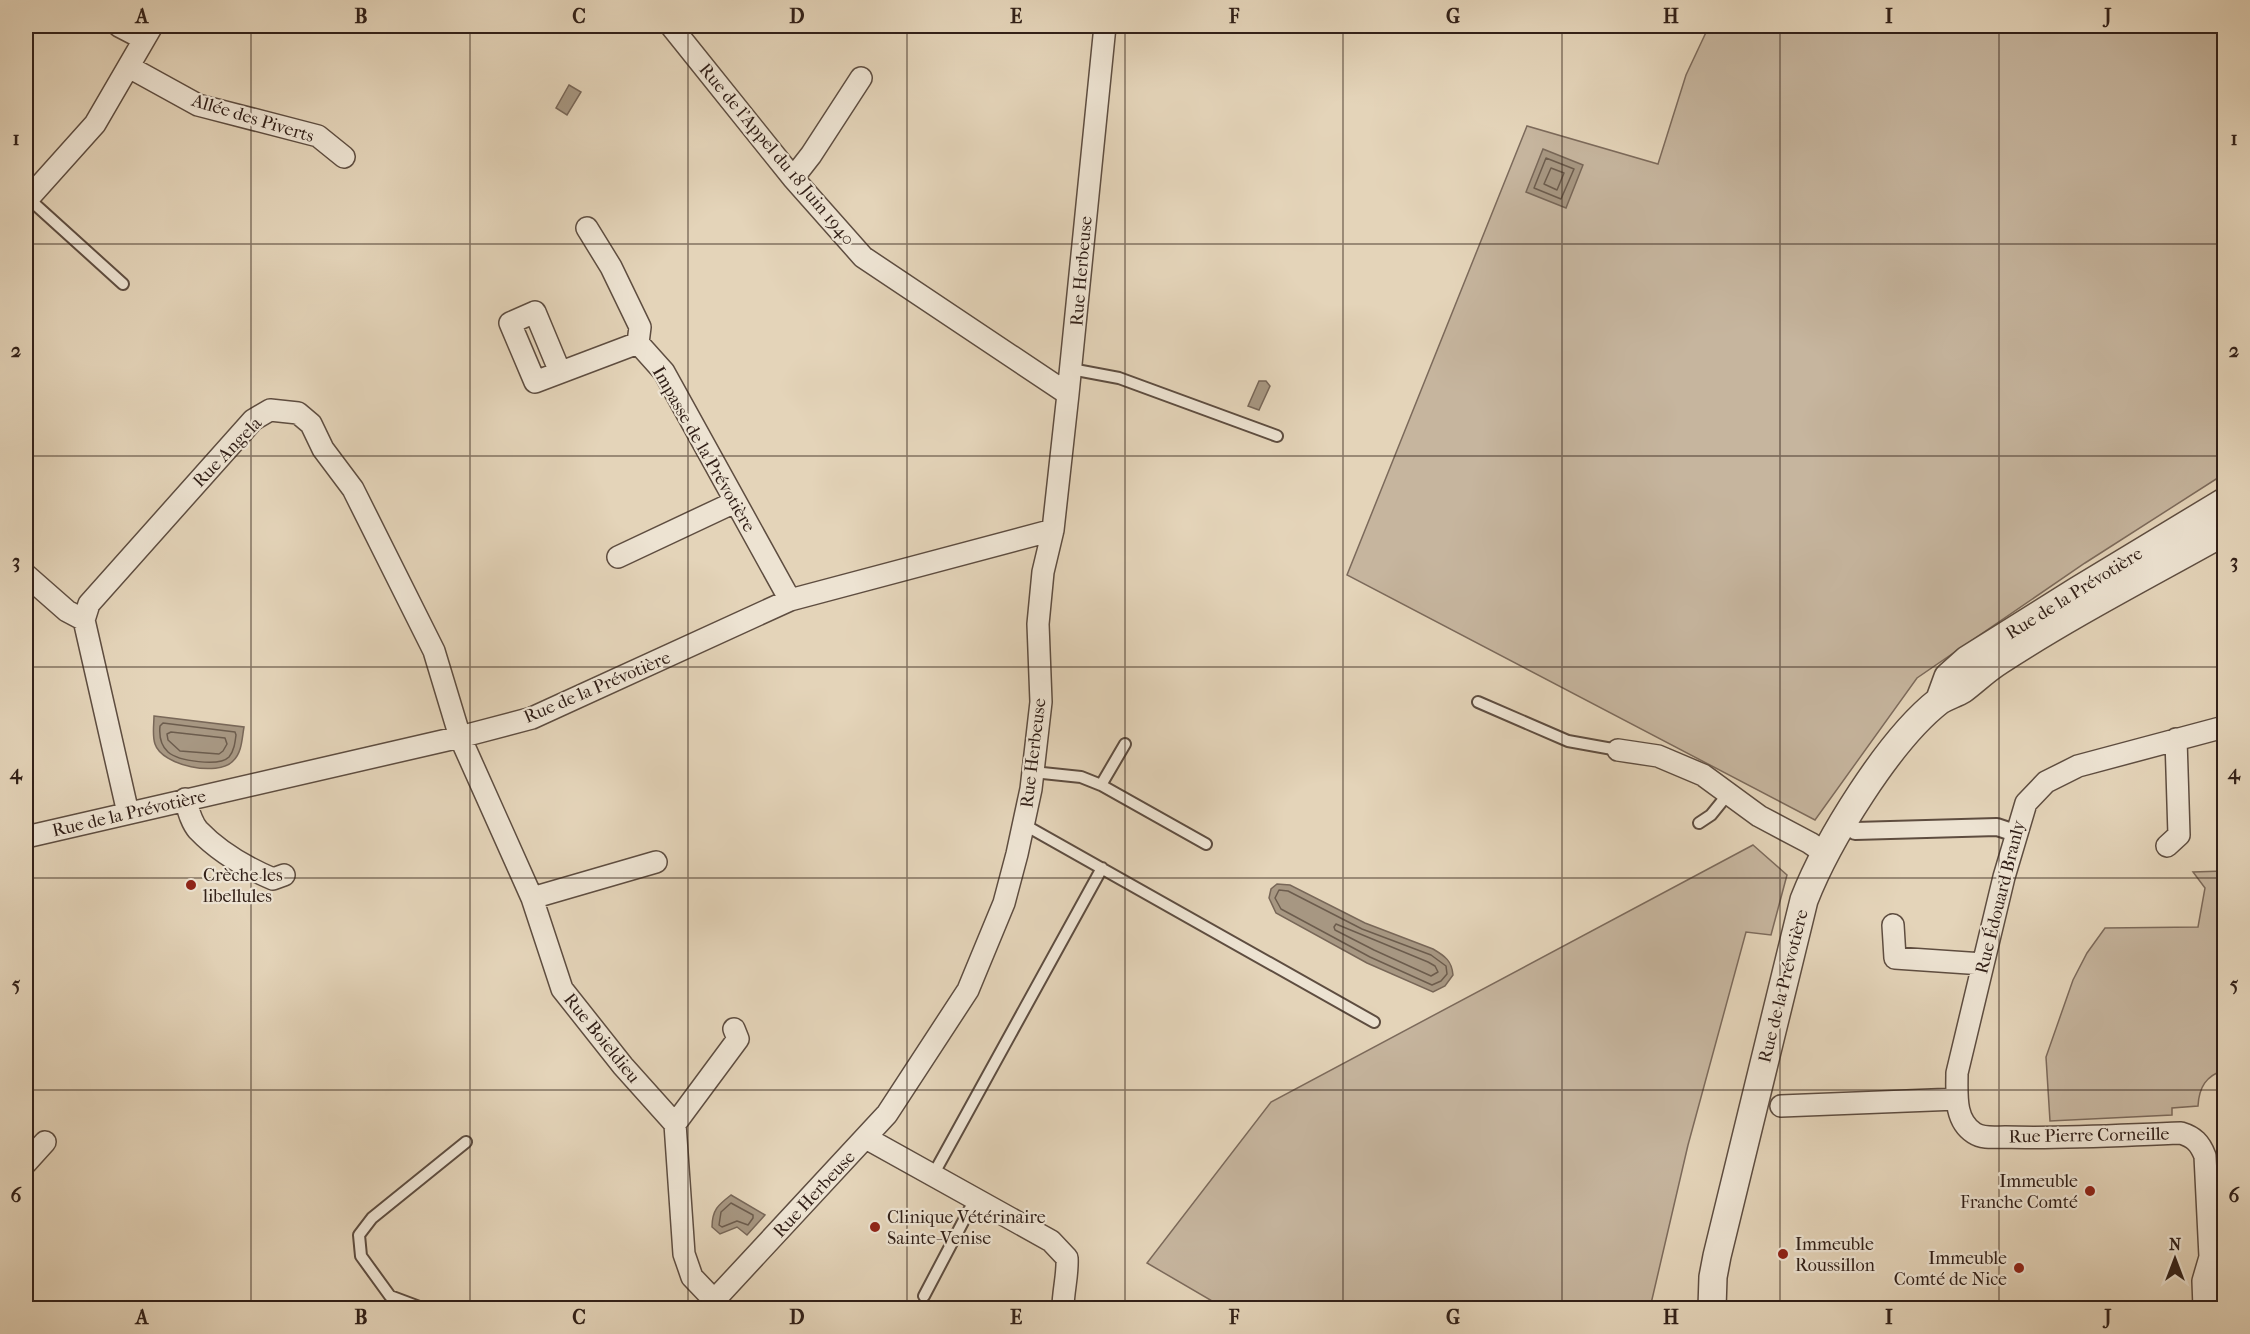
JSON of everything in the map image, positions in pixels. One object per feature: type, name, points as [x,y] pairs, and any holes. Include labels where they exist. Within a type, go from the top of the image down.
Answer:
[{"type":"street","points":[[27,200],[95,124],[148,32],[118,26]]},
{"type":"street","name":"Rue de l'Appel du 18 Juin 1940","points":[[671,26],[793,178],[863,258],[1068,394]]},
{"type":"street","name":"Rue Herbeuse","points":[[711,1304],[887,1114],[968,990],[1004,903],[1033,772],[1041,702],[1038,624],[1043,572],[1053,530],[1071,369],[1104,26]]},
{"type":"street","name":"Allée des Piverts","points":[[129,67],[198,105],[318,136],[344,157]]},
{"type":"street","points":[[793,178],[811,155],[861,78]]},
{"type":"street","points":[[560,372],[638,343],[640,327],[611,267],[587,228]]},
{"type":"street","name":"Impasse de la Prévotière","points":[[638,343],[664,372],[790,600]]},
{"type":"street","name":"Rue Angela","points":[[84,620],[89,604],[254,420],[270,410],[298,413],[311,424],[322,449],[353,489],[434,651],[460,738]]},
{"type":"street","points":[[618,557],[735,502]]},
{"type":"street","name":"Rue de la Prévotière","points":[[1940,700],[1948,677],[1967,660],[2224,502]]},
{"type":"street","name":"Rue de la Prévotière","points":[[26,837],[460,738],[532,718],[790,600],[1053,530]]},
{"type":"street","name":"Rue de la Prévotière","points":[[1712,1308],[1713,1277],[1752,1107],[1804,900],[1814,876],[1863,791],[1913,726],[1940,700],[1962,690],[1996,662],[2047,631],[2224,532]]},
{"type":"street","points":[[26,575],[67,611],[84,620],[128,813]]},
{"type":"street","name":"Rue Édouard Branly","points":[[1957,1099],[1958,1073],[1963,1045],[2015,833],[2026,803],[2046,782],[2078,766],[2224,727]]},
{"type":"street","name":"Rue Boieldieu","points":[[460,738],[532,898],[562,989],[623,1066],[675,1124]]},
{"type":"street","points":[[2167,846],[2179,835],[2176,740]]},
{"type":"street","points":[[1618,750],[1659,756],[1703,775],[1759,816],[1826,854]]},
{"type":"street","points":[[185,799],[191,819],[197,829],[240,864],[273,879],[284,875]]},
{"type":"street","points":[[1855,831],[1997,827],[2015,833]]},
{"type":"street","points":[[532,898],[656,862]]},
{"type":"street","points":[[1893,925],[1895,958],[1983,964]]},
{"type":"street","points":[[711,1304],[692,1277],[684,1254],[675,1124],[738,1039],[734,1029]]},
{"type":"street","points":[[1752,1107],[1957,1099]]},
{"type":"street","name":"Rue Pierre Corneille","points":[[1957,1099],[1960,1116],[1965,1125],[1982,1136],[2022,1139],[2181,1133],[2191,1136],[2202,1147],[2205,1156],[2210,1257],[2203,1281],[2204,1308]]},
{"type":"street","points":[[866,1138],[1051,1241],[1067,1258],[1068,1274],[1063,1308]]},
{"type":"street","points":[[26,1163],[45,1142]]},
{"type":"street","name":"Rue Pierre Corneille","points":[[2210,1257],[2220,1279],[2224,1303]]},
{"type":"lane","points":[[27,200],[123,284]]},
{"type":"lane","points":[[1071,369],[1119,378],[1277,436]]},
{"type":"lane","points":[[1478,702],[1568,741],[1618,750]]},
{"type":"lane","points":[[1101,785],[1125,744]]},
{"type":"lane","points":[[1033,772],[1082,777],[1101,785],[1206,844]]},
{"type":"lane","points":[[1699,823],[1711,814],[1728,794]]},
{"type":"lane","points":[[1023,824],[1374,1022]]},
{"type":"lane","points":[[933,1175],[1102,868]]},
{"type":"lane","points":[[422,1308],[390,1296],[361,1256],[359,1235],[372,1218],[466,1143]]},
{"type":"lane","points":[[924,1296],[975,1199]]},
{"type":"shaded area","points":[[1709,26],[2224,26],[2224,474],[2085,563],[1917,678],[1815,820],[1347,575],[1527,126],[1658,164],[1686,75]]},
{"type":"shaded area","points":[[1753,845],[1787,875],[1771,935],[1746,932],[1688,1145],[1650,1308],[1224,1308],[1147,1263],[1271,1102]]},
{"type":"shaded area","points":[[2224,871],[2224,1070],[2212,1075],[2205,1083],[2200,1093],[2198,1106],[2172,1108],[2172,1115],[2050,1121],[2046,1057],[2073,980],[2087,953],[2105,928],[2198,927],[2205,888],[2193,872]]},
{"type":"water","points":[[569,85],[581,92],[567,115],[556,108]]},
{"type":"water","points":[[1543,149],[1583,165],[1566,208],[1526,192]]},
{"type":"water","points":[[1259,381],[1266,381],[1270,386],[1259,410],[1248,406]]},
{"type":"water","points":[[154,716],[244,727],[238,754],[226,766],[215,768],[191,767],[179,763],[160,752],[155,744]]},
{"type":"water","points":[[1277,884],[1290,885],[1365,923],[1433,949],[1447,959],[1453,975],[1445,986],[1433,992],[1367,963],[1276,913],[1269,898],[1271,889]]},
{"type":"water","points":[[731,1195],[765,1215],[747,1235],[737,1227],[720,1234],[712,1227],[713,1216],[717,1208]]},
{"type":"place","name":"Crèche les libellules","points":[[191,885]]},
{"type":"place","name":"Immeuble Franche Comté","points":[[2090,1191]]},
{"type":"place","name":"Clinique Vétérinaire Sainte-Venise","points":[[875,1227]]},
{"type":"place","name":"Immeuble Roussillon","points":[[1783,1254]]},
{"type":"place","name":"Immeuble Comté de Nice","points":[[2019,1268]]}]
